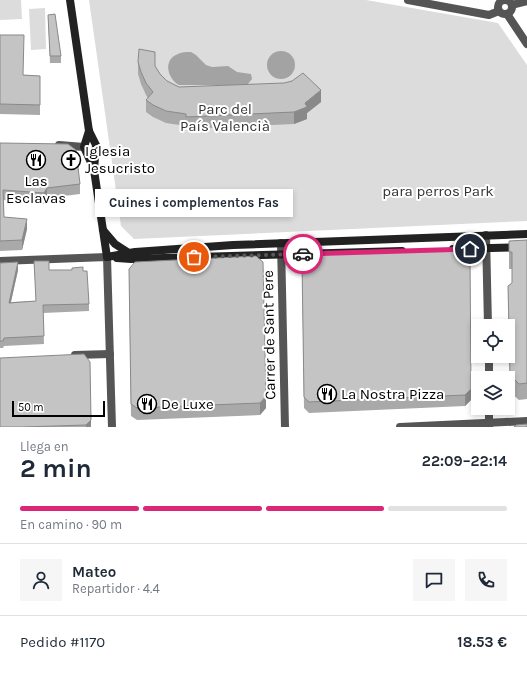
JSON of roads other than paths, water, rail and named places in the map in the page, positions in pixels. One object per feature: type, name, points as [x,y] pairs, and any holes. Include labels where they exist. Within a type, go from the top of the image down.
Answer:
[{"type":"street","points":[[70,0],[89,131],[96,145],[94,170]]},
{"type":"street","points":[[408,0],[490,15],[499,11]]},
{"type":"street","points":[[499,11],[499,4],[504,0],[509,1],[512,5]]},
{"type":"street","points":[[512,5],[527,1]]},
{"type":"street","points":[[507,14],[512,10],[512,5]]},
{"type":"street","points":[[499,11],[503,14],[507,14],[527,44]]},
{"type":"street","points":[[89,131],[84,147],[94,170],[107,257],[112,427]]},
{"type":"street","points":[[47,144],[91,147],[96,156]]},
{"type":"street","points":[[103,229],[114,244],[129,253]]},
{"type":"street","points":[[107,257],[129,253],[181,248],[527,234]]},
{"type":"street","points":[[486,235],[488,248],[488,319]]},
{"type":"street","name":"Carrer de Sant Pere","points":[[281,243],[285,427]]},
{"type":"street","points":[[447,249],[527,247]]},
{"type":"street","points":[[0,261],[107,257],[132,259],[408,251]]},
{"type":"street","points":[[67,356],[110,354]]},
{"type":"street","points":[[400,427],[489,425],[527,421]]},
{"type":"place","name":"Las Esclavas","points":[[36,160]]},
{"type":"place","name":"Iglesia Jesucristo","points":[[71,160]]},
{"type":"place","name":"Cuines i complementos Fas","points":[[194,257]]},
{"type":"place","name":"La Nostra Pizza","points":[[327,394]]},
{"type":"place","name":"De Luxe","points":[[147,404]]},
{"type":"park label","name":"Parc del País Valencià","points":[[225,118]]},
{"type":"park label","name":"para perros Park","points":[[438,191]]}]
